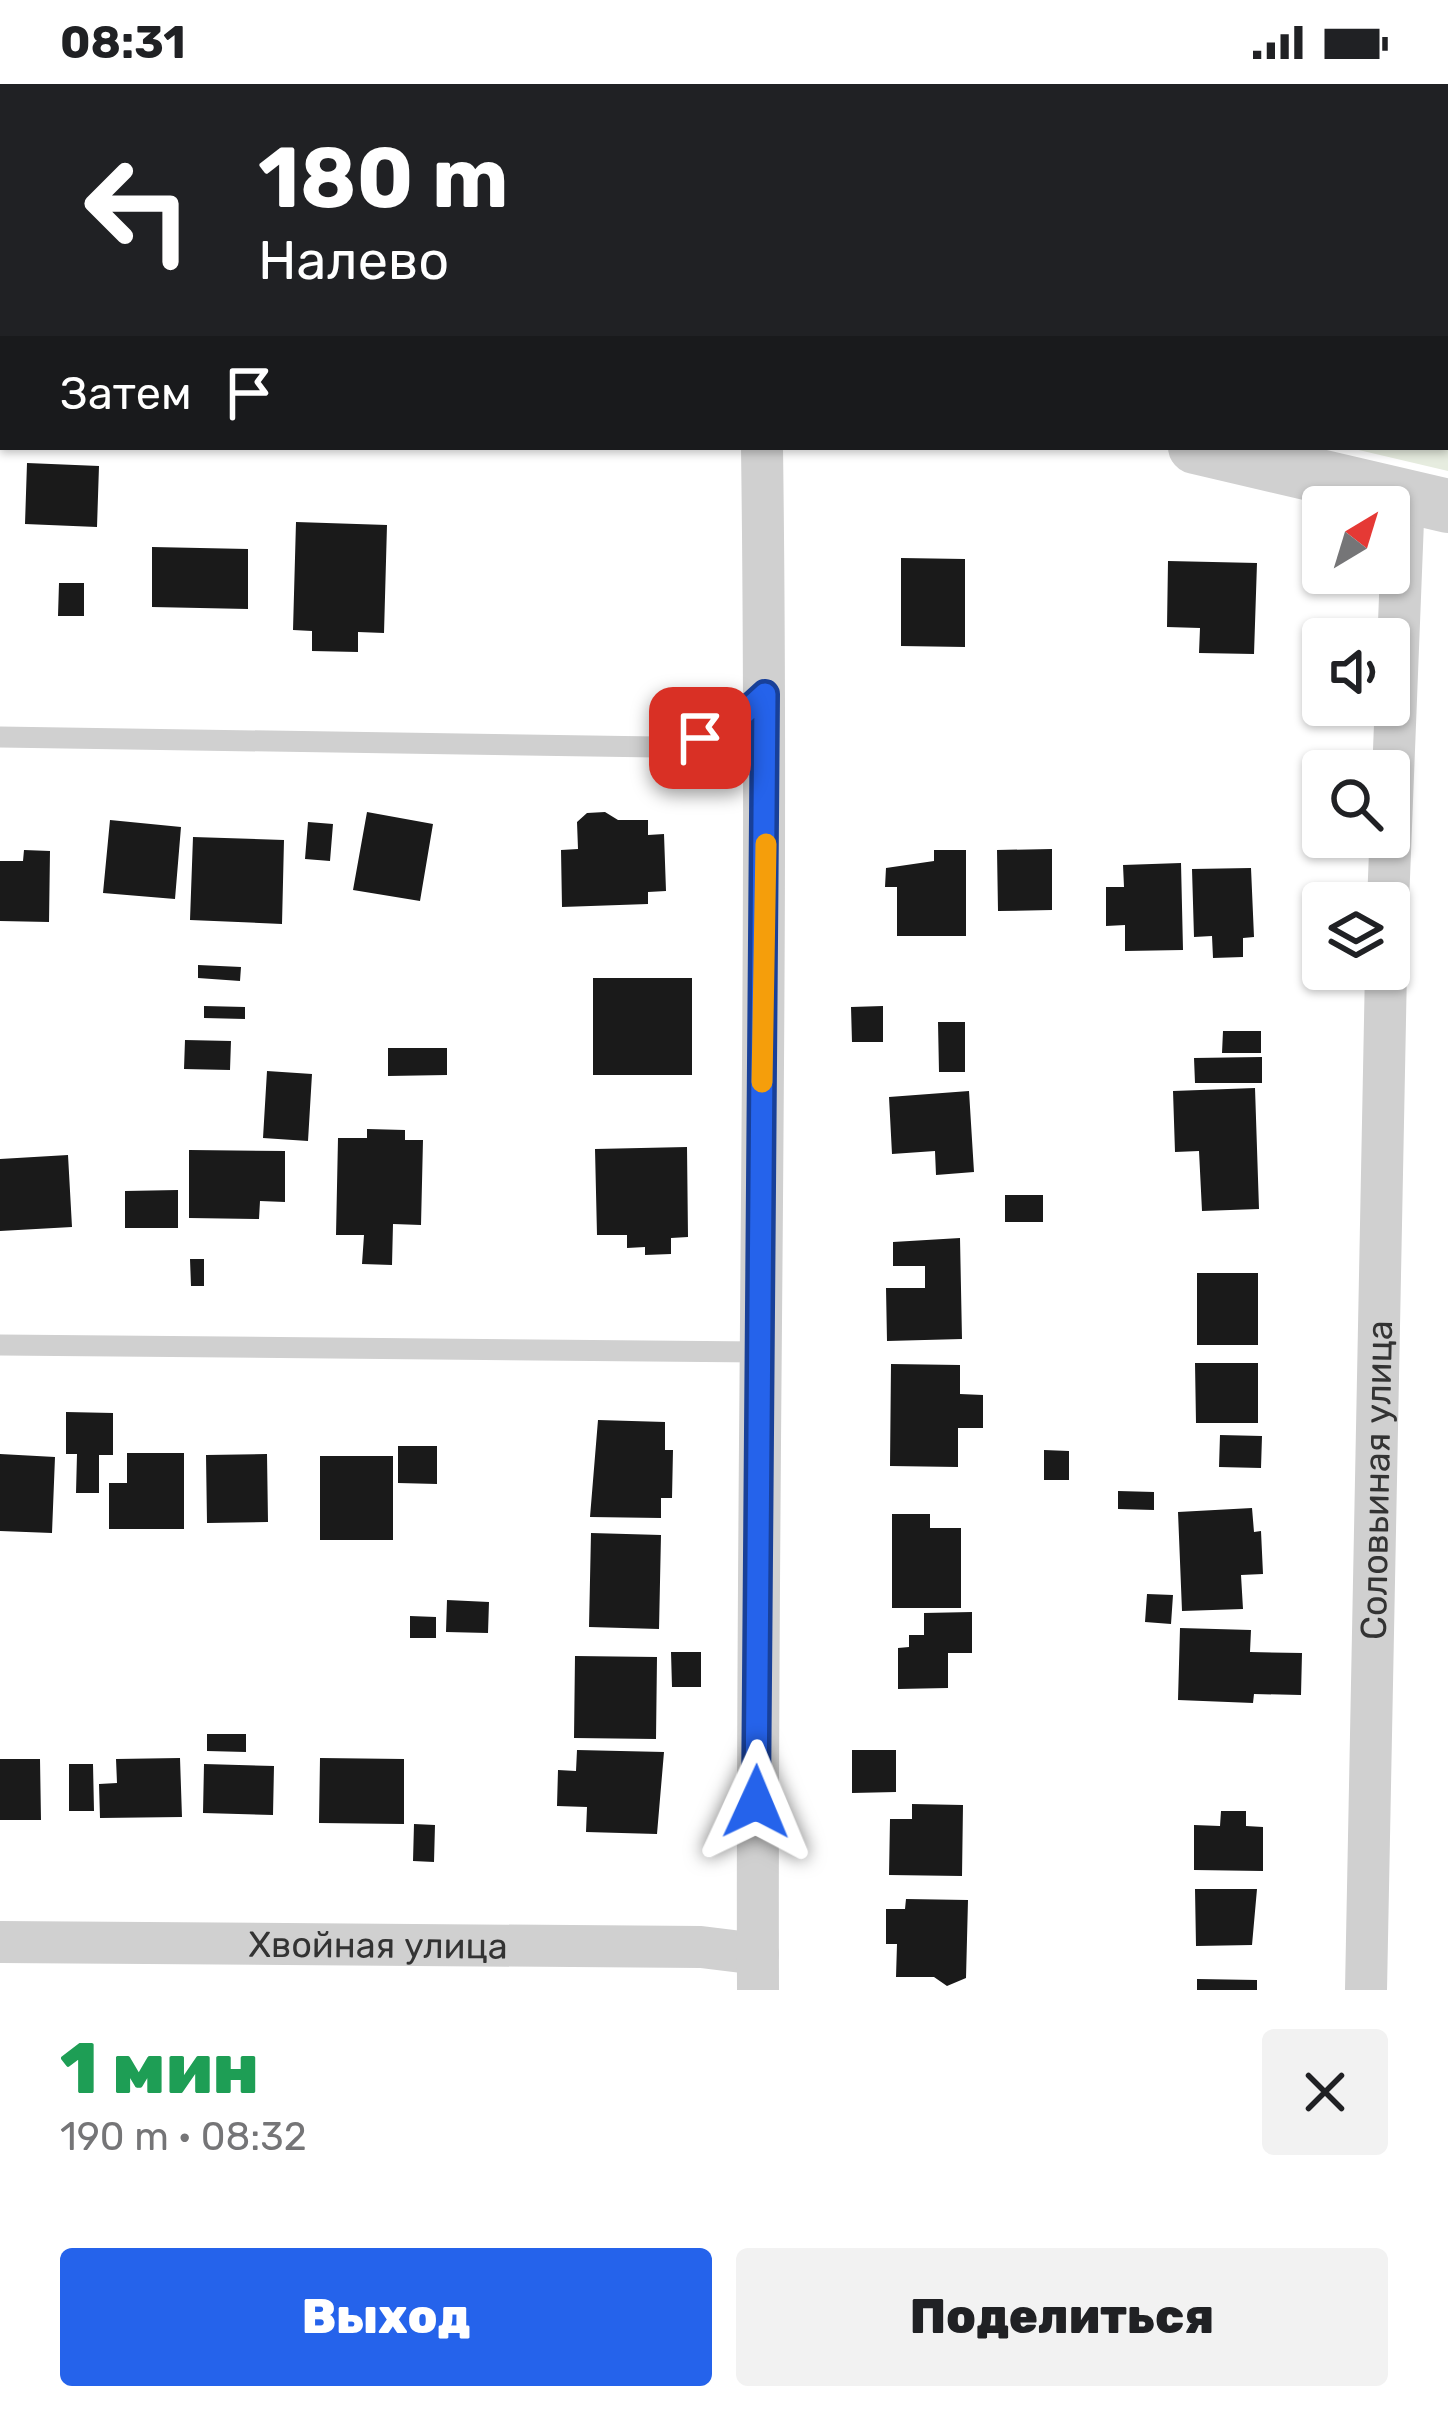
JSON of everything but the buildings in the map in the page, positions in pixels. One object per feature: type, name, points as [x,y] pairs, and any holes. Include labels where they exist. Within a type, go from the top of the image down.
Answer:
[{"type":"street","points":[[758,1972],[765,694],[762,450]]},
{"type":"street","points":[[1208,450],[1426,501],[1390,882]]},
{"type":"street","name":"Соловьиная улица","points":[[1366,1990],[1386,990]]},
{"type":"street","name":"Хвойная улица","points":[[0,1942],[701,1947],[758,1972]]},
{"type":"lane","points":[[0,737],[657,747],[700,738],[743,714],[765,694]]},
{"type":"lane","points":[[0,1345],[760,1352]]},
{"type":"shaded area","points":[[1359,450],[1448,450],[1448,471]]},
{"type":"slow traffic","points":[[762,1082],[766,844]]},
{"type":"route","points":[[700,738],[743,714],[765,694],[756,1802]]}]
